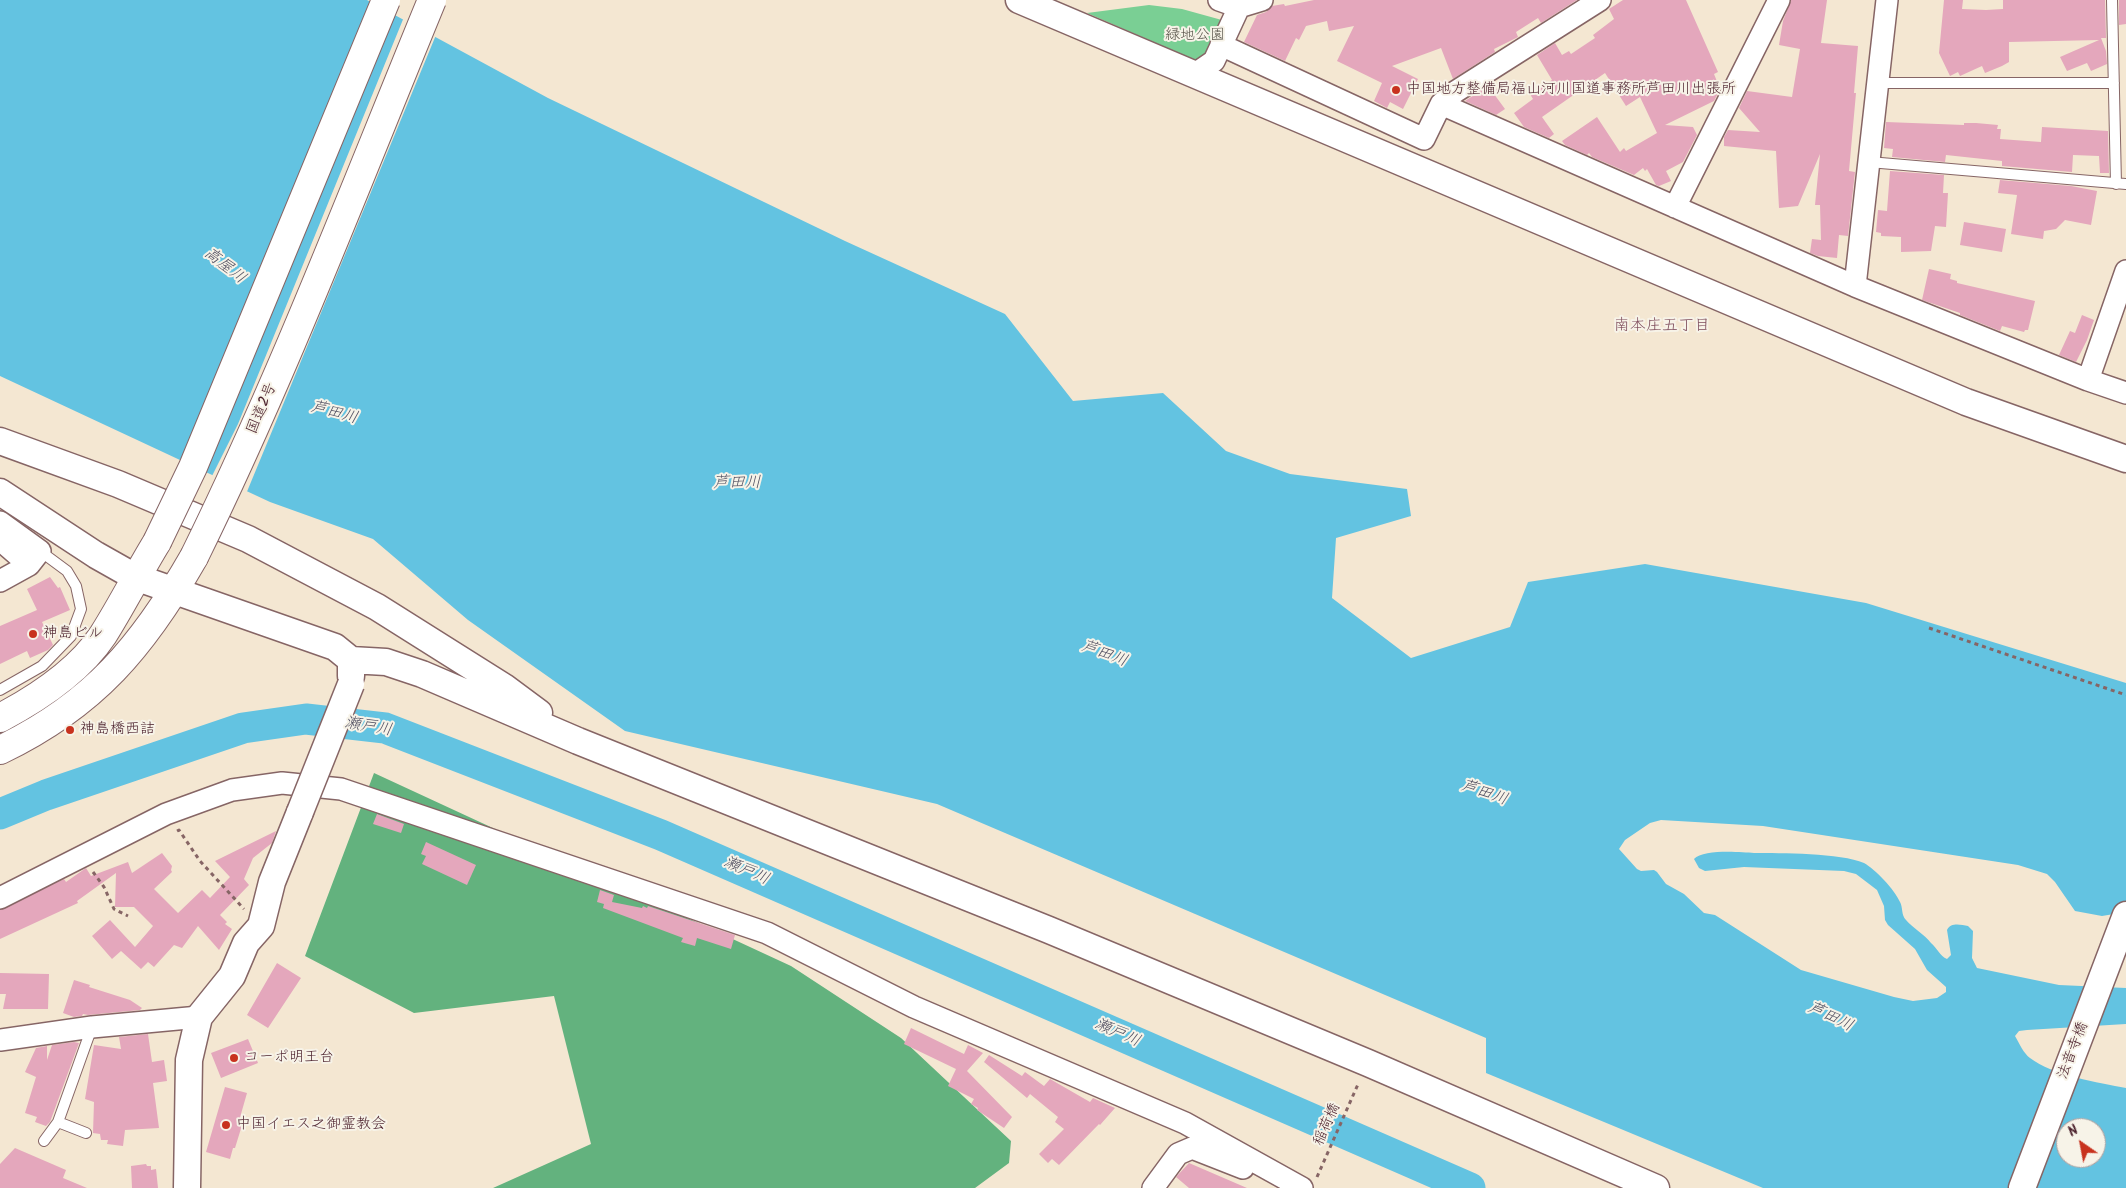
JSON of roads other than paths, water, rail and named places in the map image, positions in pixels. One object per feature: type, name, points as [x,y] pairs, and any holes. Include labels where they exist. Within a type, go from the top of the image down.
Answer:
[{"type":"highway","points":[[0,718],[49,688],[79,663],[102,636],[157,542],[193,467],[386,0]]},
{"type":"highway","name":"国道2号","points":[[0,750],[56,719],[90,693],[119,666],[146,634],[194,557],[228,489],[263,409],[432,0]]},
{"type":"street","points":[[1019,0],[1966,402],[2126,459]]},
{"type":"street","points":[[1219,0],[1239,7],[1262,0]]},
{"type":"street","points":[[1222,45],[1424,139],[1441,104],[1455,92],[1600,0]]},
{"type":"street","points":[[1675,207],[1779,0]]},
{"type":"street","points":[[1855,286],[1887,0]]},
{"type":"street","points":[[1195,74],[1214,61],[1239,7]]},
{"type":"street","points":[[1441,104],[1855,286],[2088,380],[2126,393]]},
{"type":"street","points":[[2088,380],[2126,271]]},
{"type":"street","points":[[0,441],[118,484],[248,539],[378,607],[481,673],[578,741]]},
{"type":"street","points":[[0,492],[96,555],[135,577],[335,647],[351,672]]},
{"type":"street","points":[[0,522],[35,558]]},
{"type":"street","points":[[0,540],[35,558]]},
{"type":"street","points":[[0,581],[35,558]]},
{"type":"street","points":[[351,672],[386,662],[442,682],[578,741],[1058,934],[1377,1067],[1656,1188]]},
{"type":"street","points":[[187,1188],[189,1060],[199,1017],[232,976],[246,943],[261,926],[272,882],[300,812],[351,672]]},
{"type":"street","points":[[442,682],[469,681],[481,673]]},
{"type":"street","points":[[0,898],[166,814],[232,790],[282,783],[341,788],[767,933],[914,1007],[1185,1123],[1282,1177]]},
{"type":"street","name":"法音寺橋","points":[[2022,1188],[2126,915]]},
{"type":"street","points":[[0,1040],[92,1027],[199,1017]]},
{"type":"street","points":[[1153,1188],[1178,1154],[1192,1148],[1265,1176],[1282,1177],[1309,1183]]},
{"type":"lane","points":[[1869,162],[2121,184],[2114,83],[2112,0]]},
{"type":"lane","points":[[1877,84],[2114,83]]},
{"type":"lane","points":[[0,690],[42,666],[71,636],[81,608],[76,586],[67,571],[35,558]]},
{"type":"lane","points":[[44,1141],[58,1122],[92,1027]]},
{"type":"lane","points":[[58,1122],[86,1133]]},
{"type":"water","name":"芦田川","points":[[0,0],[367,0],[548,98],[845,241],[1005,314],[1073,401],[1163,393],[1226,451],[1290,474],[1407,489],[1411,516],[1336,538],[1332,598],[1411,658],[1510,627],[1528,582],[1645,564],[1866,603],[2126,683],[2126,912],[2102,916],[2075,911],[2055,882],[2047,874],[2018,865],[1763,826],[1661,820],[1650,823],[1625,840],[1619,849],[1637,869],[1641,871],[1654,870],[1666,884],[1684,894],[1704,913],[1715,915],[1801,970],[1894,997],[1913,1001],[1937,998],[1946,992],[1946,987],[1927,970],[1915,949],[1888,925],[1885,920],[1884,906],[1877,890],[1856,874],[1844,871],[1744,867],[1705,871],[1699,868],[1694,859],[1713,852],[1731,852],[1810,854],[1854,860],[1869,866],[1884,880],[1901,904],[1903,916],[1906,920],[1947,959],[1951,955],[1947,930],[1954,925],[1962,925],[1968,926],[1973,931],[1972,958],[1977,968],[2059,985],[2126,988],[2126,1024],[2027,1030],[2019,1031],[2015,1036],[2026,1054],[2039,1064],[2076,1078],[2126,1088],[2126,1188],[1763,1188],[1486,1073],[1486,1038],[937,804],[625,731],[468,620],[373,539],[270,502],[0,376]]},
{"type":"waterway","name":"瀬戸川","points":[[0,814],[46,795],[243,728],[306,719],[385,728],[661,835],[1470,1188]]},
{"type":"place","name":"中国地方整備局福山河川国道事務所芦田川出張所","points":[[1396,90]]},
{"type":"place","name":"神島ビル","points":[[33,634]]},
{"type":"place","name":"神島橋西詰","points":[[70,730]]},
{"type":"place","name":"コーポ明王台","points":[[234,1058]]},
{"type":"place","name":"中国イエス之御霊教会","points":[[226,1125]]},
{"type":"district","name":"南本庄五丁目","points":[[1662,327]]},
{"type":"park label","name":"緑地公園","points":[[1195,36]]},
{"type":"water label","name":"高屋川","points":[[224,267]]}]
